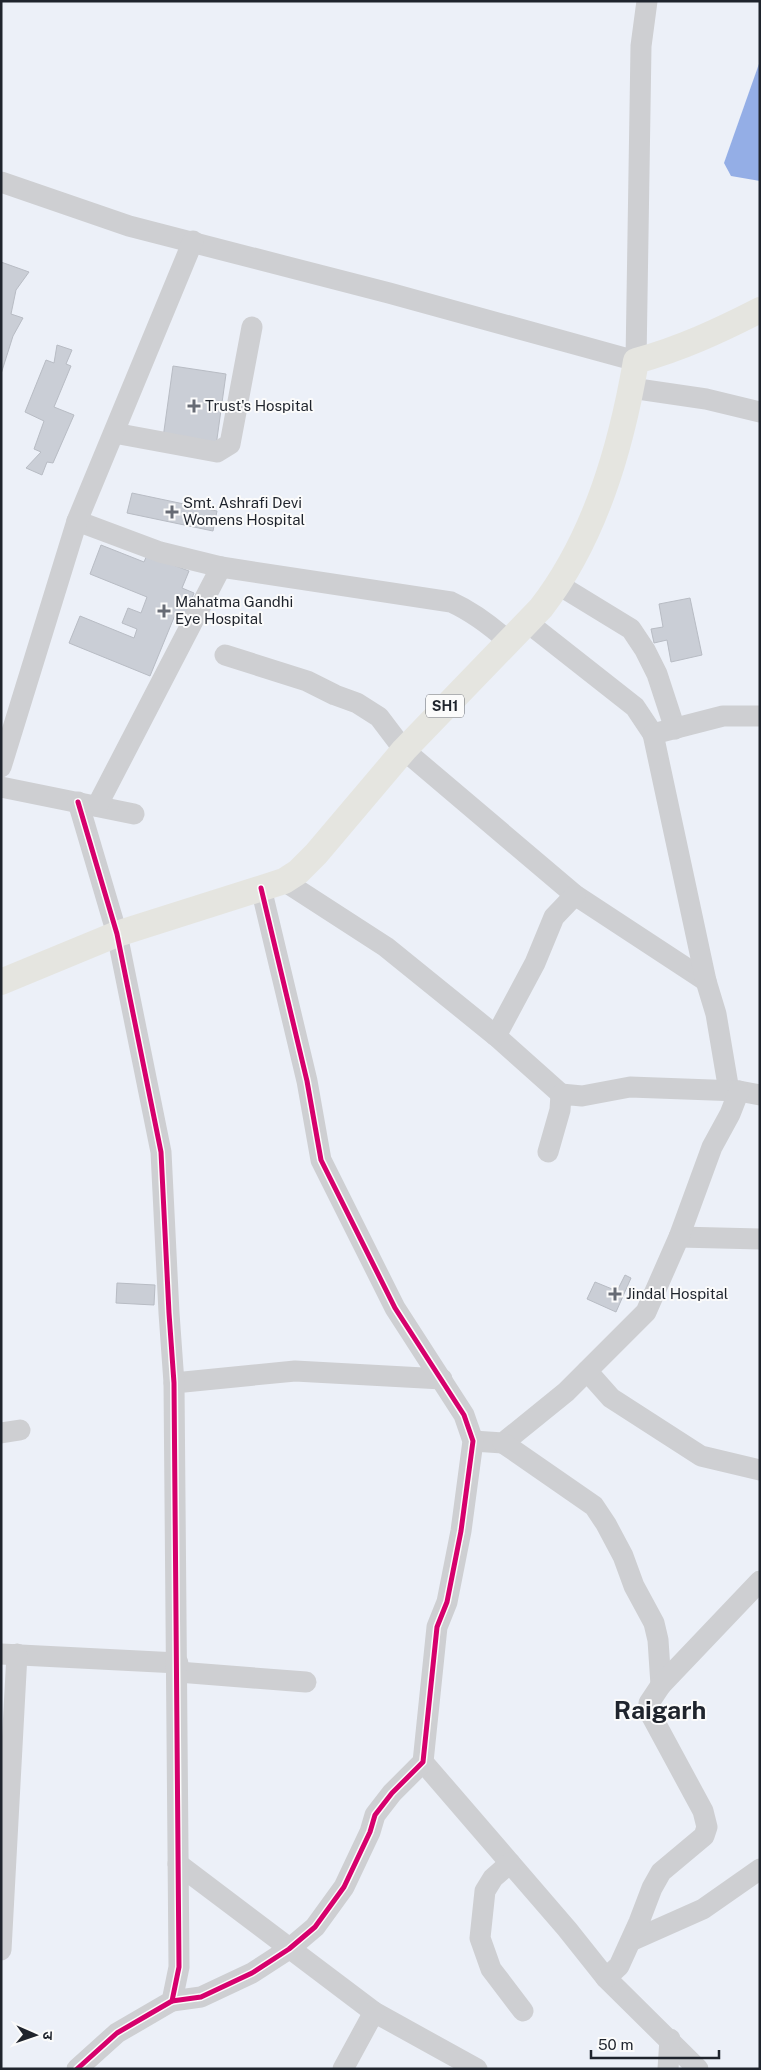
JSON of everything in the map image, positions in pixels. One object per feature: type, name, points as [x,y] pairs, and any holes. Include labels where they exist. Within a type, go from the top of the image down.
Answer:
[{"type":"main road","points":[[636,361],[670,352],[708,336],[760,310]]},
{"type":"main road","name":"SH1","points":[[1,982],[117,934],[273,885],[298,872],[316,854],[404,750],[541,608],[559,585],[591,522],[621,434],[636,361]]},
{"type":"street","points":[[1,182],[129,226],[193,241],[636,361],[641,46],[647,1]]},
{"type":"street","points":[[1,768],[77,521],[193,241]]},
{"type":"street","points":[[114,433],[218,452],[227,448],[230,444],[252,327]]},
{"type":"street","points":[[631,388],[706,399],[760,412]]},
{"type":"street","points":[[77,521],[160,552],[221,567],[451,602],[476,615],[508,641]]},
{"type":"street","points":[[172,2001],[179,1967],[178,1667],[174,1384],[161,1152],[117,934],[88,804],[221,567]]},
{"type":"street","points":[[559,585],[631,629],[645,650],[657,674],[675,729]]},
{"type":"street","points":[[503,1443],[566,1392],[646,1312],[679,1237],[734,1091],[716,1014],[706,981],[652,734],[635,707],[527,622]]},
{"type":"street","points":[[225,655],[307,681],[334,695],[356,703],[379,716],[404,750],[575,895],[706,981]]},
{"type":"street","points":[[652,734],[723,716],[760,716]]},
{"type":"street","points":[[1,787],[134,814]]},
{"type":"street","points":[[273,885],[386,947],[496,1036],[561,1094],[582,1096],[630,1087],[734,1091],[760,1095]]},
{"type":"street","points":[[77,2069],[117,2033],[172,2001],[201,1997],[252,1973],[289,1949],[316,1928],[344,1887],[370,1832],[375,1815],[392,1793],[424,1762],[437,1627],[447,1602],[461,1532],[473,1441],[464,1415],[395,1308],[321,1160],[273,885]]},
{"type":"street","points":[[496,1036],[535,963],[554,917],[575,895]]},
{"type":"street","points":[[548,1152],[560,1110],[561,1094]]},
{"type":"street","points":[[679,1237],[760,1239]]},
{"type":"street","points":[[174,1384],[296,1371],[442,1379]]},
{"type":"street","points":[[587,1371],[611,1398],[701,1456],[760,1470]]},
{"type":"street","points":[[473,1441],[503,1443],[594,1506],[623,1556],[634,1586],[654,1623],[658,1640],[661,1685]]},
{"type":"street","points":[[606,1978],[619,1966],[652,1888],[661,1872],[704,1836],[707,1827],[702,1811],[650,1713],[649,1703],[661,1685],[760,1581]]},
{"type":"street","points":[[1,1950],[9,1654],[178,1667],[306,1682]]},
{"type":"street","points":[[424,1762],[606,1978],[698,2069]]},
{"type":"street","points":[[510,1862],[494,1878],[486,1891],[480,1938],[491,1969],[524,2011]]},
{"type":"street","points":[[178,1864],[374,2012],[477,2069]]},
{"type":"street","points":[[631,1941],[703,1909],[760,1869]]},
{"type":"street","points":[[343,2069],[374,2012]]},
{"type":"street","points":[[668,2069],[670,2040]]},
{"type":"water","points":[[760,61],[760,181],[731,176],[724,163]]},
{"type":"building","points":[[1,262],[29,272],[16,290],[11,314],[23,318],[13,336],[1,374]]},
{"type":"building","points":[[57,345],[72,350],[66,364],[71,366],[54,407],[74,415],[53,463],[47,462],[42,475],[26,468],[41,452],[34,449],[44,421],[25,412],[46,360],[54,363]]},
{"type":"building","name":"Trust's Hospital","points":[[173,366],[226,374],[216,446],[163,438]]},
{"type":"building","name":"Smt. Ashrafi Devi Womens Hospital","points":[[132,493],[217,511],[213,531],[127,513]]},
{"type":"building","name":"Mahatma Gandhi Eye Hospital","points":[[101,545],[144,562],[147,555],[189,571],[182,588],[194,593],[184,619],[175,615],[150,676],[69,643],[80,616],[134,638],[137,629],[122,623],[128,608],[141,613],[147,597],[90,574]]},
{"type":"building","points":[[690,598],[702,655],[671,662],[667,640],[654,643],[651,629],[663,627],[659,604]]},
{"type":"building","points":[[625,1275],[631,1278],[616,1312],[587,1299],[595,1282],[617,1291]]},
{"type":"building","points":[[117,1283],[155,1285],[154,1305],[116,1303]]},
{"type":"cycle path","points":[[77,2069],[117,2033],[172,2001],[179,1967],[174,1383],[161,1152],[117,934],[78,802]]},
{"type":"cycle path","points":[[172,2001],[201,1997],[252,1973],[289,1949],[315,1927],[344,1887],[370,1832],[375,1815],[392,1793],[423,1762],[437,1627],[447,1602],[461,1531],[473,1441],[464,1415],[395,1308],[321,1160],[307,1081],[261,888]]},
{"type":"place","name":"Trust's Hospital","points":[[194,406]]},
{"type":"place","name":"Smt. Ashrafi Devi Womens Hospital","points":[[172,512]]},
{"type":"place","name":"Mahatma Gandhi Eye Hospital","points":[[164,611]]},
{"type":"place","name":"Jindal Hospital","points":[[615,1294]]},
{"type":"district","name":"Raigarh","points":[[660,1710]]}]
